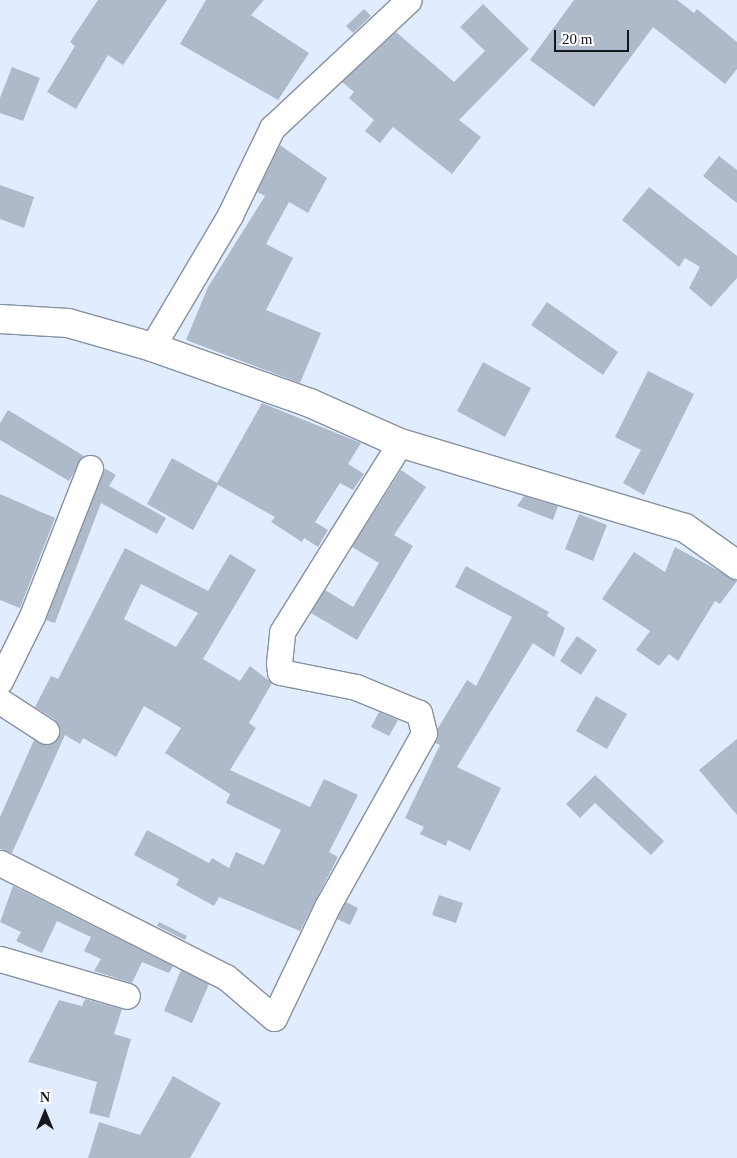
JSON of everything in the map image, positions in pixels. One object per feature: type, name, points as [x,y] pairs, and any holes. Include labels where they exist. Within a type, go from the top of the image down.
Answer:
[{"type":"street","points":[[152,347],[230,215],[272,128],[409,0]]},
{"type":"street","points":[[0,319],[68,323],[152,347],[310,403],[400,443],[685,528],[737,566]]},
{"type":"street","points":[[0,863],[226,977],[274,1018],[328,905],[424,733],[419,713],[356,687],[280,672],[279,663],[282,632],[400,443]]},
{"type":"street","points":[[0,681],[32,616],[90,468]]},
{"type":"street","points":[[0,701],[46,731]]},
{"type":"street","points":[[0,958],[127,996]]},
{"type":"building","points":[[98,0],[167,0],[123,65],[108,55],[76,109],[47,92],[75,46],[70,42]]},
{"type":"building","points":[[206,0],[264,0],[251,15],[309,53],[278,100],[180,44]]},
{"type":"building","points":[[574,0],[677,0],[694,13],[697,9],[737,42],[737,69],[725,84],[653,27],[594,107],[530,60]]},
{"type":"building","points":[[483,4],[529,49],[459,120],[481,137],[452,174],[393,127],[380,143],[365,131],[374,120],[349,98],[354,92],[342,82],[396,32],[454,82],[485,51],[460,27]]},
{"type":"building","points":[[364,9],[371,16],[353,33],[346,26]]},
{"type":"building","points":[[12,67],[40,78],[23,121],[0,113],[0,98]]},
{"type":"building","points":[[280,145],[327,178],[308,213],[289,202],[266,244],[293,258],[266,310],[321,333],[300,383],[186,340],[208,287],[265,196],[257,192]]},
{"type":"building","points":[[719,156],[737,170],[737,203],[703,176]]},
{"type":"building","points":[[0,185],[34,197],[24,228],[0,219]]},
{"type":"building","points":[[649,187],[737,256],[737,278],[711,307],[689,288],[700,267],[685,258],[679,267],[622,220]]},
{"type":"building","points":[[547,302],[618,352],[603,375],[531,325]]},
{"type":"building","points":[[483,362],[531,388],[505,437],[457,411]]},
{"type":"building","points":[[648,371],[694,394],[644,495],[623,483],[641,450],[615,437]]},
{"type":"building","points":[[262,403],[361,443],[348,464],[364,474],[353,490],[340,483],[315,522],[328,530],[318,547],[304,538],[302,542],[271,522],[275,517],[218,485],[193,530],[147,504],[172,458],[217,483]]},
{"type":"building","points":[[8,410],[84,456],[69,481],[0,440],[0,423]]},
{"type":"building","points":[[104,468],[116,475],[109,486],[166,518],[157,534],[101,503],[55,623],[46,620]]},
{"type":"building","points":[[401,470],[426,487],[394,535],[413,546],[357,640],[311,613],[325,590],[353,607],[379,563],[352,547]]},
{"type":"building","points":[[0,494],[55,518],[20,608],[0,600]]},
{"type":"building","points":[[524,496],[558,506],[553,520],[517,506]]},
{"type":"building","points":[[579,514],[607,525],[593,561],[565,549]]},
{"type":"building","points":[[675,547],[737,581],[720,604],[715,601],[678,661],[669,654],[659,666],[636,650],[650,631],[602,599],[634,552],[665,572]]},
{"type":"building","points":[[125,548],[208,591],[230,554],[256,570],[203,659],[240,681],[250,666],[272,683],[249,723],[256,728],[230,770],[310,807],[324,779],[358,795],[329,852],[338,857],[300,931],[219,897],[214,906],[176,885],[179,879],[134,855],[147,830],[209,863],[212,858],[229,868],[236,852],[264,865],[281,830],[226,803],[230,794],[165,753],[181,728],[144,706],[116,757],[83,738],[80,744],[65,735],[12,853],[0,849],[0,817],[34,740],[52,744],[60,732],[54,719],[35,707],[51,676],[58,679]],"holes":[[[141,584],[198,613],[176,647],[124,619]]]},
{"type":"building","points":[[466,566],[549,612],[547,616],[565,628],[554,657],[533,643],[457,767],[501,788],[470,851],[448,840],[446,846],[420,834],[424,827],[405,818],[440,745],[435,743],[438,728],[467,680],[476,686],[512,617],[455,587]]},
{"type":"building","points":[[577,636],[597,650],[581,675],[560,661]]},
{"type":"building","points":[[596,696],[627,714],[607,749],[576,731]]},
{"type":"building","points":[[379,712],[398,720],[389,736],[371,727]]},
{"type":"building","points":[[737,739],[737,815],[699,770]]},
{"type":"building","points":[[595,775],[664,841],[651,855],[595,803],[580,818],[566,804]]},
{"type":"building","points":[[13,886],[173,966],[169,973],[142,962],[132,983],[94,971],[101,959],[84,951],[91,937],[57,921],[42,953],[16,941],[21,932],[0,922]]},
{"type":"building","points":[[439,895],[463,903],[456,923],[432,915]]},
{"type":"building","points":[[346,902],[358,908],[350,925],[337,919]]},
{"type":"building","points":[[159,922],[187,936],[185,940],[157,926]]},
{"type":"building","points":[[181,970],[209,984],[192,1023],[164,1011]]},
{"type":"building","points":[[85,999],[122,1009],[114,1034],[131,1039],[109,1118],[89,1113],[97,1082],[28,1062],[59,1000],[82,1006]]},
{"type":"building","points":[[173,1076],[221,1103],[190,1158],[88,1158],[99,1122],[140,1135]]}]
